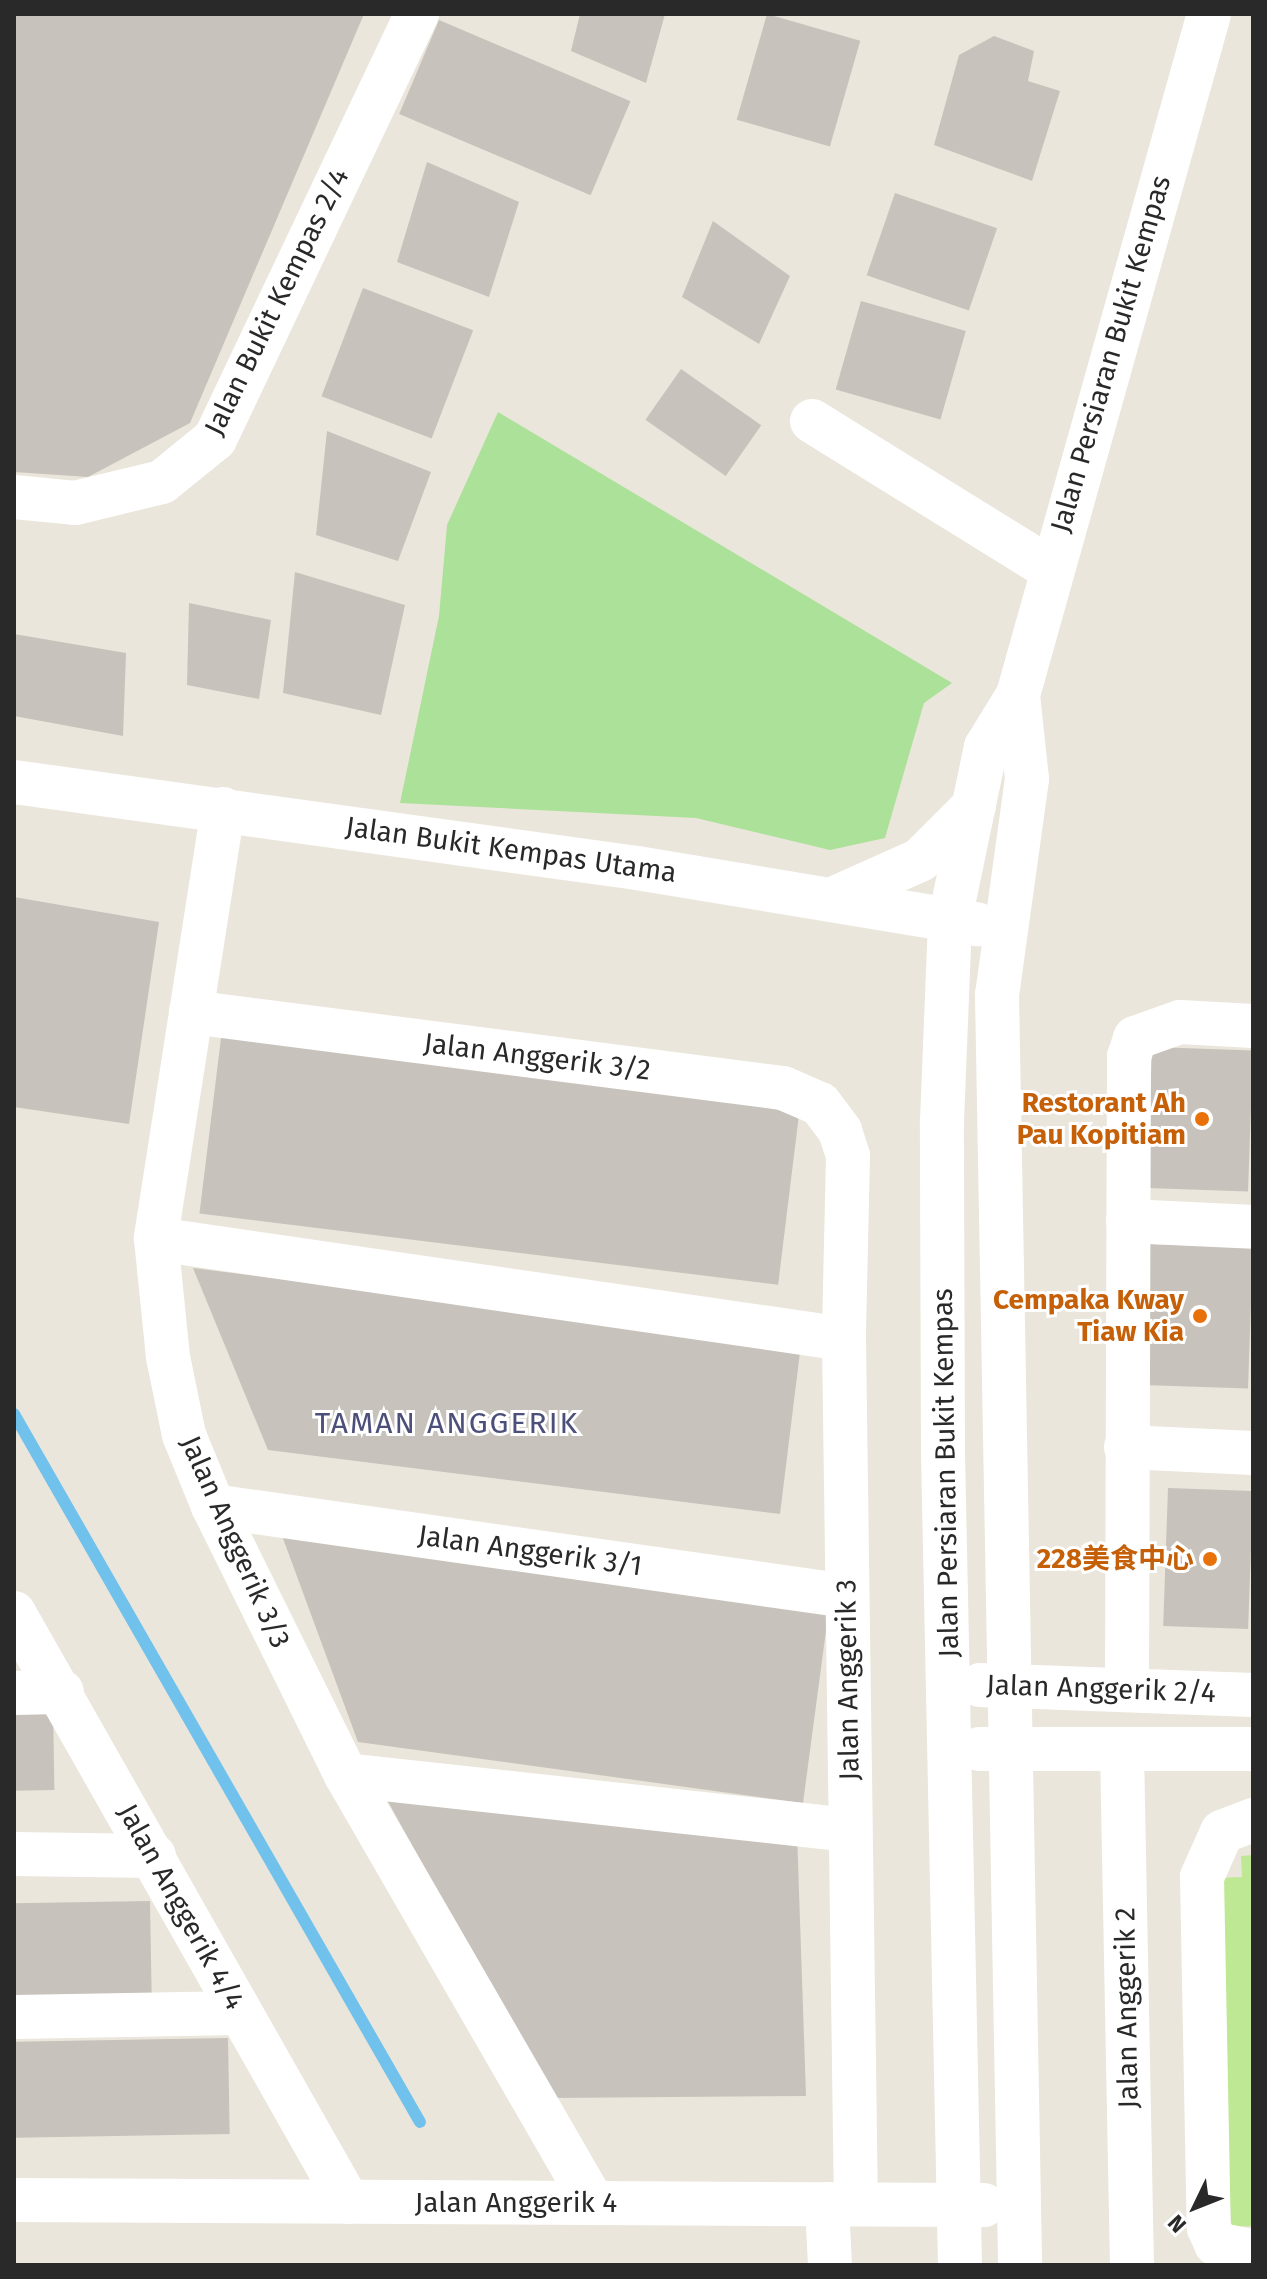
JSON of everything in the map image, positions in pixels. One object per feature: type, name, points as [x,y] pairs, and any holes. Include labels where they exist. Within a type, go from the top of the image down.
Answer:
[{"type":"street","name":"Jalan Bukit Kempas 2/4","points":[[14,497],[75,503],[162,482],[215,439],[417,14]]},
{"type":"street","name":"Jalan Persiaran Bukit Kempas","points":[[960,2265],[956,2204],[942,1153],[950,919],[986,747],[1018,695],[1049,568],[1209,14]]},
{"type":"street","points":[[812,421],[1049,568]]},
{"type":"street","name":"Jalan Persiaran Bukit Kempas","points":[[1018,695],[1027,779],[997,994],[1020,2265]]},
{"type":"street","name":"Jalan Bukit Kempas Utama","points":[[14,782],[223,809],[835,898],[1007,929]]},
{"type":"street","points":[[835,898],[920,860],[976,803]]},
{"type":"street","name":"Jalan Anggerik 3/3","points":[[223,809],[156,1239],[168,1357],[184,1435],[213,1506],[346,1775],[593,2203]]},
{"type":"street","name":"Jalan Anggerik 3/2","points":[[191,1012],[783,1088],[820,1104],[848,1156]]},
{"type":"street","points":[[1127,1686],[1129,1057],[1135,1038],[1180,1022],[1253,1026]]},
{"type":"street","name":"Jalan Anggerik 3","points":[[830,2265],[841,2204],[850,1830],[844,1339],[848,1156]]},
{"type":"street","points":[[1128,1221],[1253,1227]]},
{"type":"street","points":[[156,1239],[844,1339]]},
{"type":"street","points":[[1126,1447],[1253,1453]]},
{"type":"street","name":"Jalan Anggerik 3/1","points":[[213,1506],[847,1596]]},
{"type":"street","name":"Jalan Anggerik 4/4","points":[[14,1613],[62,1692],[348,2202]]},
{"type":"street","name":"Jalan Anggerik 2/4","points":[[950,1683],[1127,1686],[1253,1695]]},
{"type":"street","points":[[14,1693],[62,1692]]},
{"type":"street","name":"Jalan Anggerik 2/4","points":[[951,1748],[1122,1751],[1253,1749]]},
{"type":"street","name":"Jalan Anggerik 2","points":[[1122,1751],[1132,2265]]},
{"type":"street","points":[[346,1775],[850,1830]]},
{"type":"street","points":[[1253,1820],[1222,1832],[1208,1851],[1202,1877],[1209,2228],[1216,2244],[1253,2251]]},
{"type":"street","points":[[14,1854],[154,1856]]},
{"type":"street","points":[[14,2017],[240,2013]]},
{"type":"street","name":"Jalan Anggerik 4","points":[[14,2200],[956,2204],[1018,2207]]},
{"type":"green space","points":[[498,412],[952,683],[924,703],[885,838],[830,850],[696,818],[400,803],[439,616],[447,525]]},
{"type":"green space","points":[[1253,1855],[1253,2226],[1231,2227],[1218,1878],[1242,1877],[1241,1856]]},
{"type":"building","points":[[14,14],[364,14],[190,423],[88,477],[14,472]]},
{"type":"building","points":[[580,14],[665,14],[646,83],[571,51]]},
{"type":"building","points":[[767,14],[860,41],[830,146],[737,120]]},
{"type":"building","points":[[439,20],[630,101],[591,195],[399,114]]},
{"type":"building","points":[[994,36],[1034,51],[1028,81],[1060,91],[1032,181],[934,145],[959,55]]},
{"type":"building","points":[[427,162],[519,202],[489,297],[397,262]]},
{"type":"building","points":[[895,193],[997,228],[969,310],[867,275]]},
{"type":"building","points":[[713,221],[790,276],[759,344],[682,297]]},
{"type":"building","points":[[363,288],[473,330],[432,439],[321,396]]},
{"type":"building","points":[[861,301],[966,331],[940,419],[836,389]]},
{"type":"building","points":[[681,369],[761,425],[726,476],[645,420]]},
{"type":"building","points":[[327,431],[431,472],[398,561],[316,535]]},
{"type":"building","points":[[295,572],[405,605],[381,715],[283,693]]},
{"type":"building","points":[[189,603],[271,620],[259,699],[187,685]]},
{"type":"building","points":[[14,634],[126,653],[123,736],[14,716]]},
{"type":"building","points":[[14,897],[159,922],[129,1124],[14,1107]]},
{"type":"building","points":[[222,1030],[801,1101],[778,1285],[199,1214]]},
{"type":"building","name":"Restorant Ah Pau Kopitiam","points":[[1152,1047],[1253,1051],[1248,1191],[1147,1188]]},
{"type":"building","name":"Cempaka Kway Tiaw Kia","points":[[1148,1244],[1253,1248],[1248,1389],[1143,1385]]},
{"type":"building","points":[[193,1268],[801,1344],[780,1514],[268,1450]]},
{"type":"building","name":"228美食中心","points":[[1168,1488],[1253,1491],[1248,1629],[1163,1626]]},
{"type":"building","points":[[281,1533],[829,1608],[803,1803],[358,1742]]},
{"type":"building","points":[[53,1708],[54,1790],[15,1791],[14,1709]]},
{"type":"building","points":[[381,1789],[797,1833],[806,2096],[552,2098]]},
{"type":"building","points":[[150,1901],[152,2005],[16,2007],[14,1903]]},
{"type":"building","points":[[228,2038],[230,2134],[16,2138],[14,2042]]},
{"type":"waterway","points":[[14,1414],[420,2122]]},
{"type":"place","name":"Restorant Ah Pau Kopitiam","points":[[1202,1119]]},
{"type":"place","name":"Cempaka Kway Tiaw Kia","points":[[1200,1316]]},
{"type":"place","name":"228美食中心","points":[[1210,1559]]},
{"type":"district","name":"TAMAN ANGGERIK","points":[[447,1423]]}]
